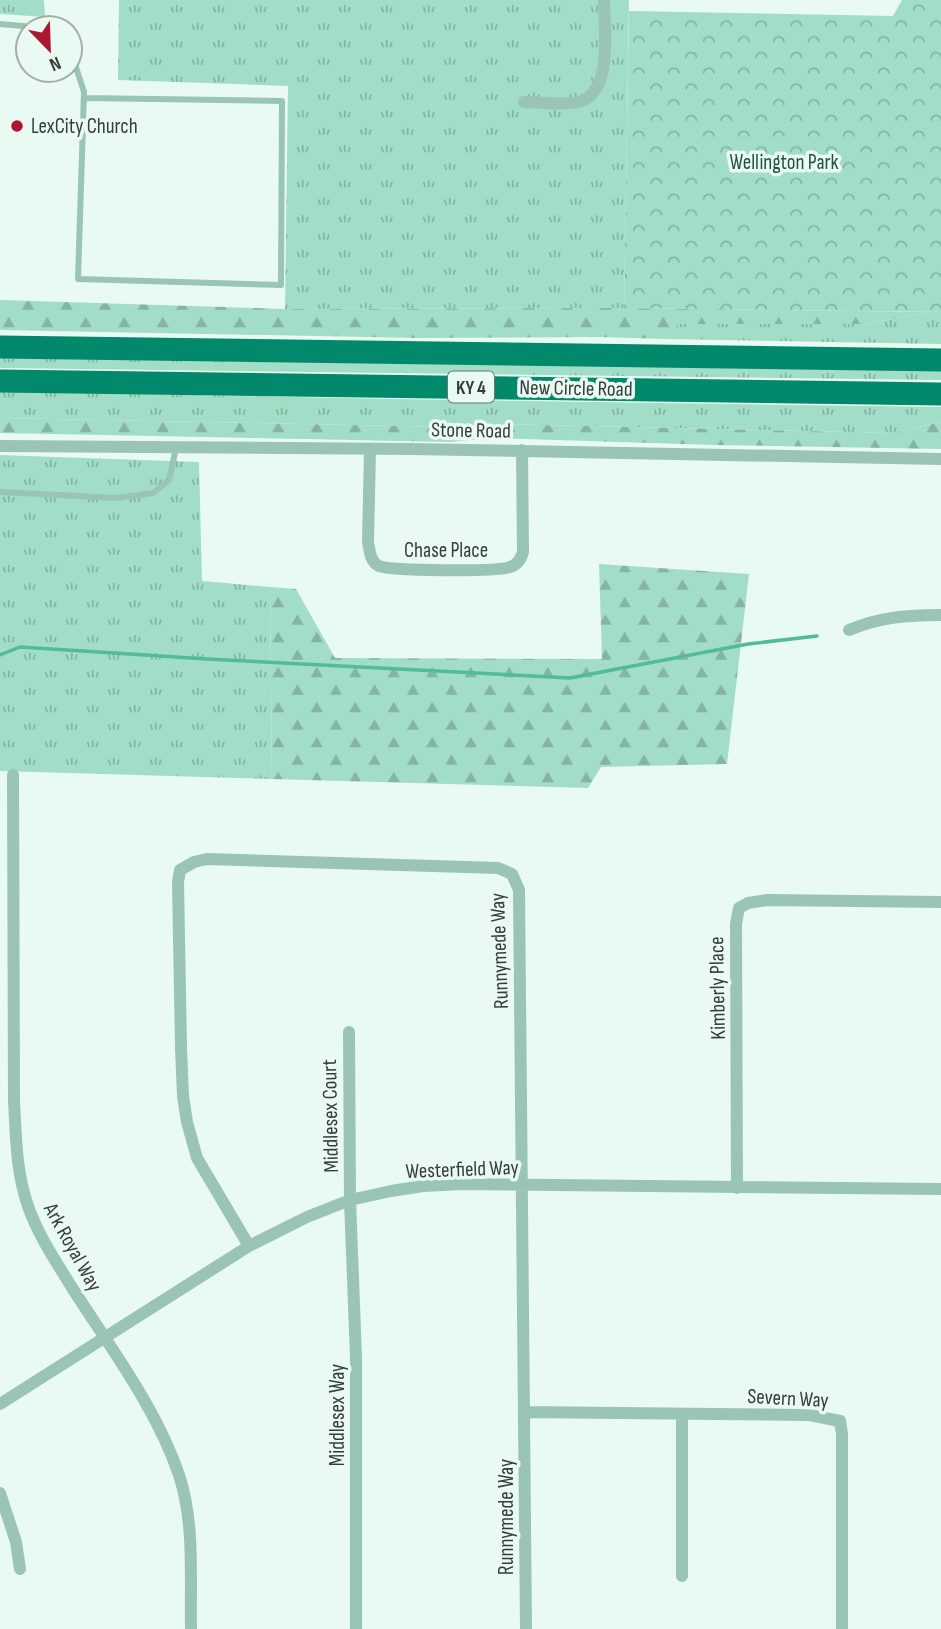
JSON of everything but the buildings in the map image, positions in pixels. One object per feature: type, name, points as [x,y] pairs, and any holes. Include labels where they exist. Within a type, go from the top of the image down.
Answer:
[{"type":"highway","name":"New Circle Road","points":[[0,347],[941,360]]},
{"type":"highway","name":"New Circle Road","points":[[0,381],[941,394]]},
{"type":"street","points":[[524,102],[576,103],[591,97],[598,88],[604,63],[604,0]]},
{"type":"street","name":"Stone Road","points":[[0,446],[522,450],[941,459]]},
{"type":"street","name":"Chase Place","points":[[370,450],[368,542],[370,556],[376,564],[393,569],[494,569],[512,567],[522,556],[522,450]]},
{"type":"street","points":[[849,630],[870,621],[895,616],[941,615]]},
{"type":"street","name":"Ark Royal Way","points":[[13,775],[6,850],[16,1146],[23,1189],[48,1248],[156,1423],[180,1478],[189,1537],[191,1629]]},
{"type":"street","name":"Runnymede Way","points":[[249,1246],[197,1158],[187,1122],[183,1096],[178,882],[180,870],[194,862],[207,859],[498,868],[512,874],[519,890],[526,1629]]},
{"type":"street","name":"Kimberly Place","points":[[737,1188],[736,924],[739,908],[748,903],[766,900],[941,902]]},
{"type":"street","name":"Middlesex Court","points":[[349,1032],[351,1200]]},
{"type":"street","name":"Westerfield Way","points":[[0,1404],[249,1246],[307,1217],[351,1200],[423,1186],[941,1189]]},
{"type":"street","name":"Middlesex Way","points":[[351,1200],[356,1357],[356,1629]]},
{"type":"street","name":"Severn Way","points":[[524,1412],[809,1415],[841,1421],[842,1629]]},
{"type":"street","points":[[682,1413],[682,1576]]},
{"type":"street","points":[[0,1493],[16,1542],[20,1569]]},
{"type":"lane","points":[[82,84],[85,92],[84,98],[78,279],[281,285],[282,101],[84,98]]},
{"type":"lane","points":[[0,492],[117,498],[153,493],[169,480],[176,448]]},
{"type":"green space","points":[[0,0],[44,0],[45,14],[0,14]]},
{"type":"green space","points":[[119,0],[629,0],[624,308],[285,309],[288,86],[118,80]]},
{"type":"green space","name":"Wellington Park","points":[[902,0],[941,0],[941,312],[624,308],[629,11],[893,16]]},
{"type":"green space","points":[[0,300],[285,309],[624,308],[930,312],[864,324],[678,324],[667,339],[418,338],[0,330]]},
{"type":"green space","points":[[941,312],[941,344],[667,339],[677,324],[864,324]]},
{"type":"green space","points":[[0,354],[941,368],[941,380],[0,368]]},
{"type":"green space","points":[[0,391],[941,407],[941,422],[892,433],[496,424],[493,438],[450,442],[450,427],[0,418]]},
{"type":"green space","points":[[0,418],[450,427],[450,442],[0,433]]},
{"type":"green space","points":[[941,422],[941,449],[493,438],[496,424],[892,433]]},
{"type":"green space","points":[[0,455],[199,462],[202,581],[270,587],[272,779],[0,771]]},
{"type":"green space","points":[[599,564],[749,574],[727,764],[601,767],[588,788],[272,779],[270,587],[296,589],[335,658],[602,659]]},
{"type":"waterway","points":[[0,655],[20,647],[570,678],[748,644],[817,636]]},
{"type":"place","name":"LexCity Church","points":[[17,126]]}]
